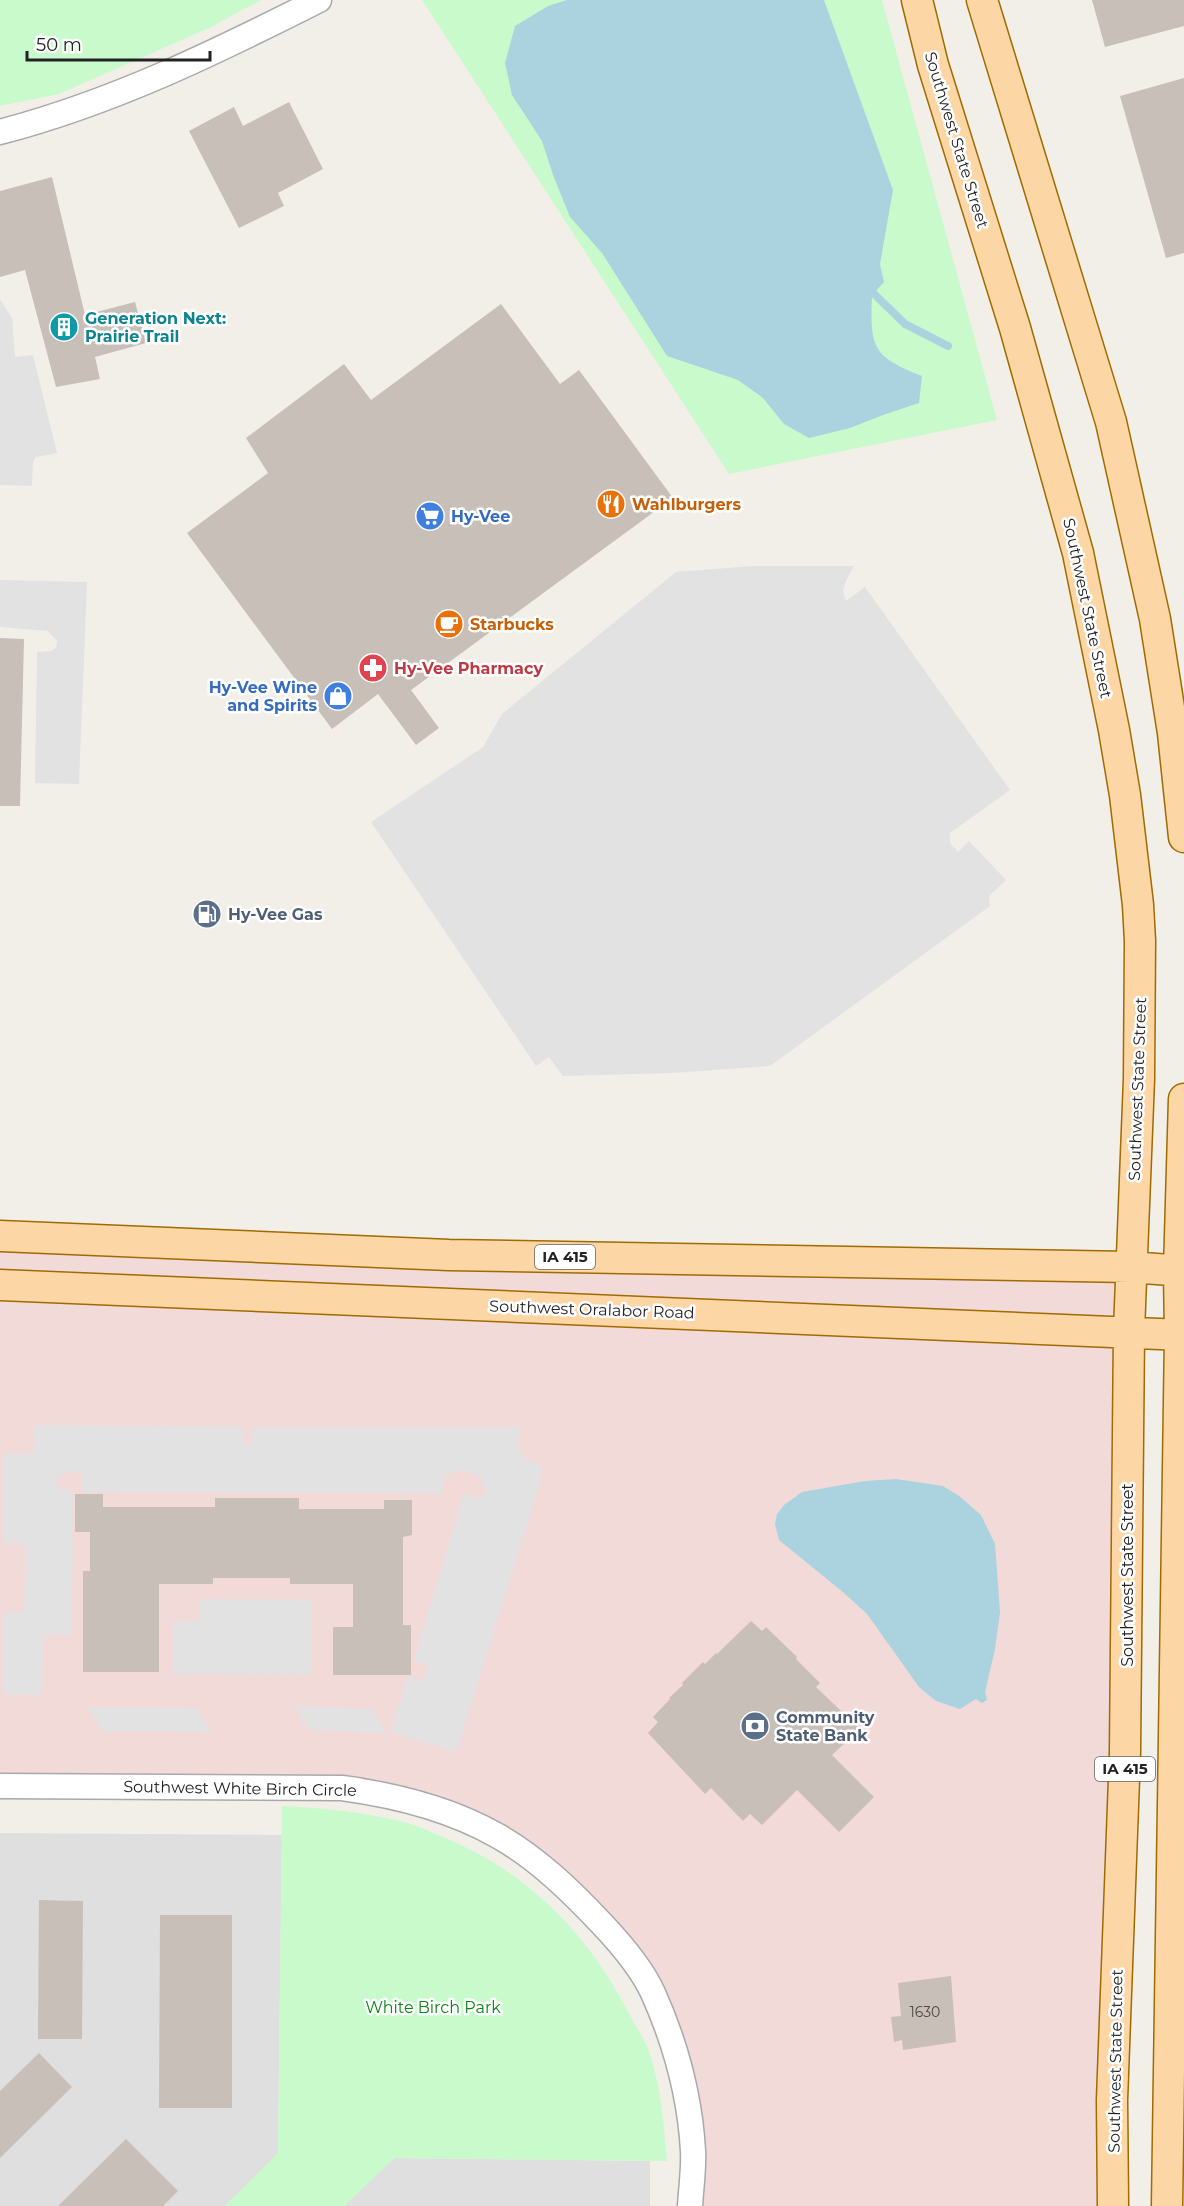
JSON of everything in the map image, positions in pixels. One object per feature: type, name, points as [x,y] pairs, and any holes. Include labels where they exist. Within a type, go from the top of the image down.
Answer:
[{"type":"main road","name":"Southwest State Street","points":[[917,0],[937,76],[1051,451],[1078,553],[1125,795],[1140,941],[1139,1079],[1130,1267],[1125,1752],[1112,2100],[1113,2206]]},
{"type":"main road","points":[[982,0],[1111,422],[1155,619],[1173,733],[1184,837]]},
{"type":"main road","points":[[1181,1271],[1184,1099]]},
{"type":"main road","name":"IA 415","points":[[0,1236],[449,1255],[1130,1267],[1181,1271],[1182,1335],[1167,2206]]},
{"type":"main road","name":"Southwest Oralabor Road","points":[[0,1285],[1182,1335]]},
{"type":"street","points":[[0,132],[96,102],[158,78],[233,44],[319,0]]},
{"type":"street","name":"Southwest White Birch Circle","points":[[0,1786],[342,1788],[372,1792],[441,1811],[499,1836],[578,1897],[626,1950],[652,1991],[671,2041],[686,2092],[693,2153],[690,2206]]},
{"type":"shaded area","points":[[0,299],[12,318],[15,357],[33,355],[57,453],[36,457],[33,462],[32,486],[0,485]]},
{"type":"shaded area","points":[[753,566],[854,566],[843,591],[846,601],[865,587],[1010,790],[950,833],[950,843],[958,852],[969,841],[1006,880],[989,896],[990,906],[770,1066],[673,1073],[563,1076],[549,1057],[536,1066],[371,822],[483,747],[502,714],[676,572]]},
{"type":"shaded area","points":[[0,580],[87,582],[79,784],[35,783],[37,652],[51,651],[56,648],[57,641],[48,631],[0,627]]},
{"type":"shaded area","points":[[0,1236],[1130,1267],[1113,2206],[690,2206],[693,2153],[653,1991],[550,1874],[404,1800],[0,1786]]},
{"type":"shaded area","points":[[34,1425],[243,1427],[242,1441],[249,1445],[252,1441],[251,1427],[519,1427],[519,1449],[527,1460],[540,1465],[542,1476],[456,1752],[391,1732],[408,1676],[424,1680],[428,1665],[414,1661],[464,1494],[481,1498],[485,1493],[486,1486],[478,1477],[471,1472],[460,1470],[443,1476],[443,1493],[82,1492],[81,1472],[59,1475],[56,1479],[59,1489],[73,1490],[72,1635],[43,1635],[42,1695],[4,1694],[4,1613],[24,1612],[26,1544],[4,1543],[4,1453],[32,1453]]},
{"type":"shaded area","points":[[199,1599],[311,1600],[311,1675],[173,1674],[174,1621],[199,1621]]},
{"type":"shaded area","points":[[294,1706],[374,1709],[385,1733],[309,1730]]},
{"type":"shaded area","points":[[87,1707],[197,1708],[211,1732],[103,1731]]},
{"type":"shaded area","points":[[0,1833],[282,1835],[278,2154],[225,2206],[0,2206]]},
{"type":"shaded area","points":[[394,2158],[650,2161],[650,2206],[344,2206]]},
{"type":"green space","points":[[0,0],[261,0],[209,28],[59,94],[0,106]]},
{"type":"green space","points":[[422,0],[882,0],[997,420],[729,474]]},
{"type":"green space","name":"White Birch Park","points":[[282,1806],[358,1813],[417,1826],[470,1849],[500,1866],[552,1908],[595,1958],[614,1986],[646,2044],[654,2067],[659,2094],[667,2161],[394,2158],[344,2206],[225,2206],[278,2153]]},
{"type":"water","points":[[567,0],[824,0],[893,190],[880,264],[884,282],[872,295],[874,339],[884,356],[922,376],[919,403],[850,428],[809,438],[784,424],[763,398],[738,380],[667,356],[602,253],[570,217],[542,141],[512,95],[505,63],[515,26],[548,6]]},
{"type":"water","points":[[896,1479],[943,1486],[959,1496],[981,1515],[995,1544],[1000,1612],[995,1649],[985,1692],[987,1700],[982,1703],[976,1699],[960,1709],[936,1701],[919,1687],[867,1614],[779,1540],[775,1524],[777,1514],[784,1505],[802,1492],[865,1481]]},
{"type":"building","points":[[1092,0],[1184,0],[1184,26],[1105,47]]},
{"type":"building","points":[[1184,78],[1184,253],[1166,258],[1120,96]]},
{"type":"building","points":[[289,102],[323,169],[278,193],[284,206],[239,228],[189,131],[234,107],[243,126]]},
{"type":"building","name":"Generation Next: Prairie Trail","points":[[52,177],[85,315],[135,302],[146,343],[95,357],[100,379],[56,387],[25,270],[0,277],[0,191]]},
{"type":"building","name":"Hy-Vee","points":[[501,304],[560,384],[579,370],[673,498],[411,690],[439,728],[416,745],[378,694],[332,729],[187,533],[268,473],[246,438],[344,364],[371,400]]},
{"type":"building","points":[[0,638],[24,639],[20,806],[0,806]]},
{"type":"building","points":[[75,1494],[103,1494],[103,1507],[215,1507],[215,1498],[299,1498],[299,1509],[384,1509],[384,1500],[412,1500],[412,1535],[403,1537],[403,1625],[411,1625],[411,1675],[333,1675],[333,1627],[353,1627],[353,1584],[290,1584],[290,1578],[213,1578],[213,1584],[159,1584],[159,1672],[83,1672],[83,1571],[90,1571],[90,1532],[75,1532]]},
{"type":"building","name":"Community State Bank","points":[[751,1621],[762,1631],[766,1627],[797,1657],[796,1659],[820,1683],[816,1687],[860,1729],[832,1755],[874,1797],[839,1832],[797,1790],[762,1825],[750,1814],[743,1821],[711,1788],[705,1794],[648,1733],[658,1722],[653,1717],[683,1685],[682,1683],[703,1662],[705,1664],[717,1654]]},
{"type":"building","points":[[39,1900],[83,1901],[82,2039],[38,2039]]},
{"type":"building","points":[[160,1915],[232,1915],[232,2108],[159,2108]]},
{"type":"building","points":[[951,1976],[956,2042],[903,2050],[902,2040],[894,2042],[891,2017],[901,2016],[898,1983]]},
{"type":"building","points":[[39,2053],[72,2087],[0,2158],[0,2091]]},
{"type":"building","points":[[126,2139],[178,2191],[163,2206],[58,2206]]},
{"type":"waterway","points":[[866,286],[905,324],[948,346]]},
{"type":"place","name":"Generation Next: Prairie Trail","points":[[64,327]]},
{"type":"place","name":"Wahlburgers","points":[[611,504]]},
{"type":"place","name":"Hy-Vee","points":[[430,516]]},
{"type":"place","name":"Starbucks","points":[[449,624]]},
{"type":"place","name":"Hy-Vee Pharmacy","points":[[373,668]]},
{"type":"place","name":"Hy-Vee Wine and Spirits","points":[[338,696]]},
{"type":"place","name":"Hy-Vee Gas","points":[[207,914]]},
{"type":"place","name":"Community State Bank","points":[[755,1726]]}]
